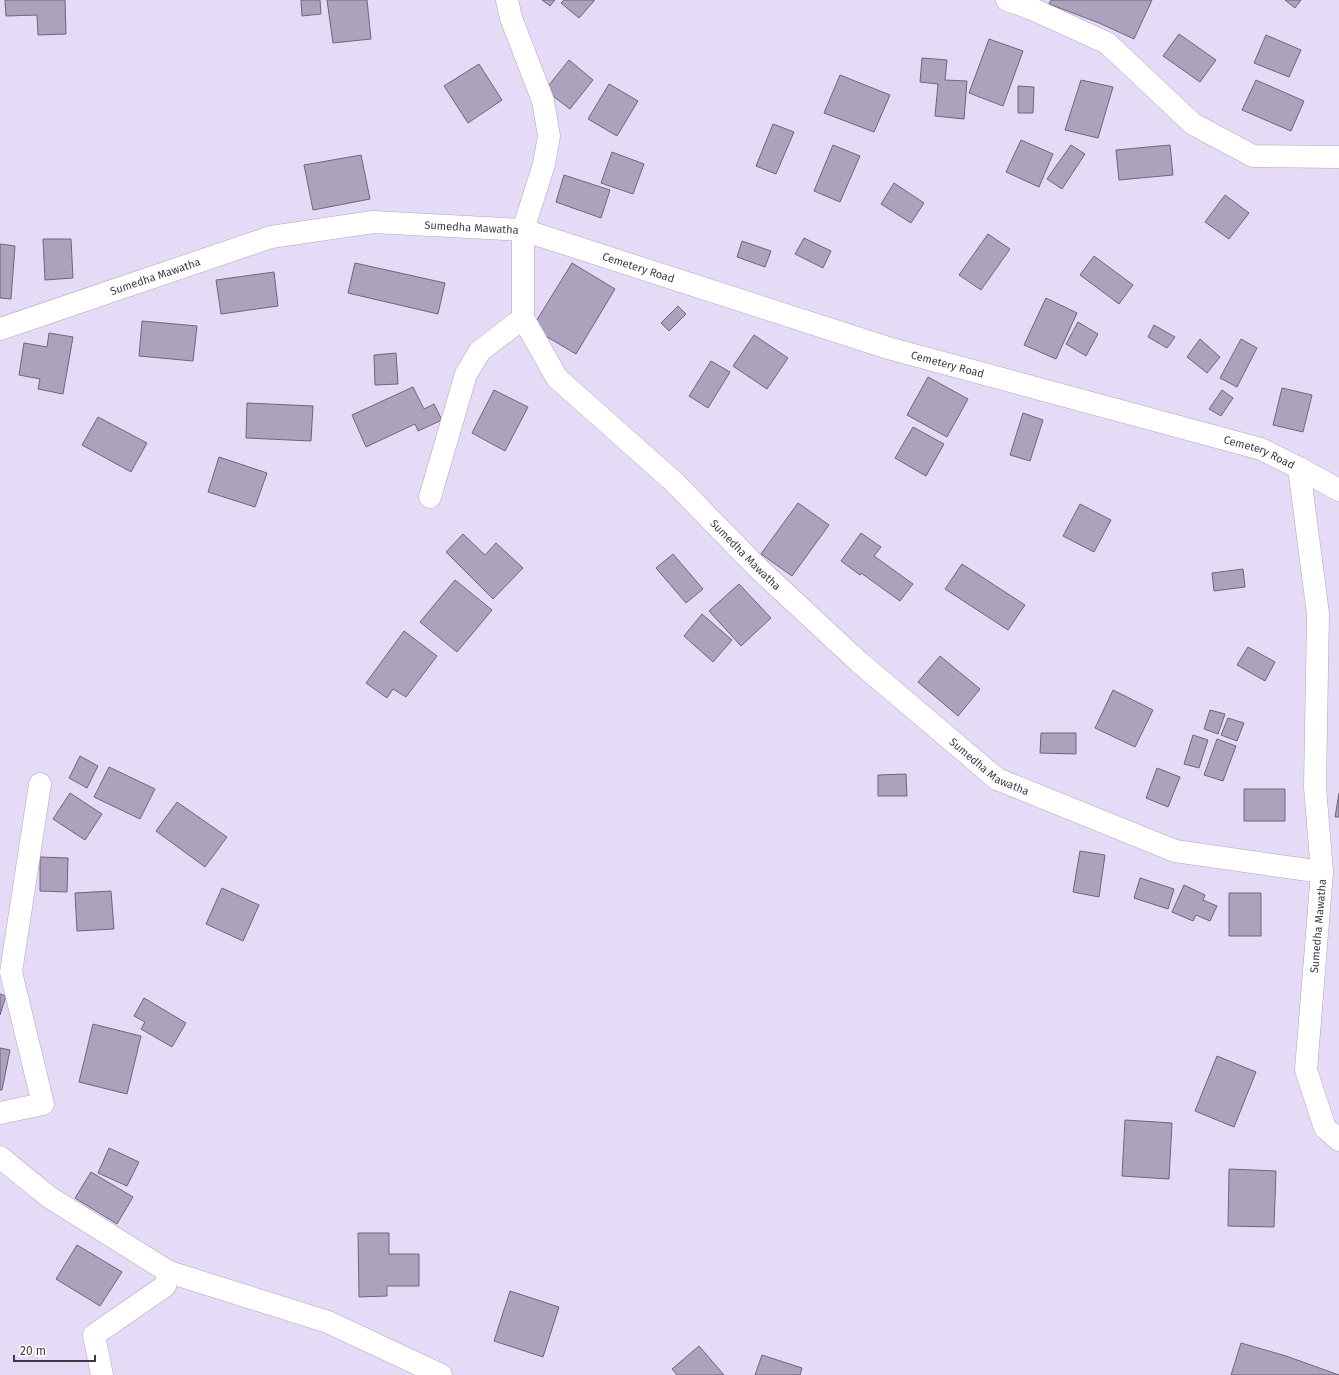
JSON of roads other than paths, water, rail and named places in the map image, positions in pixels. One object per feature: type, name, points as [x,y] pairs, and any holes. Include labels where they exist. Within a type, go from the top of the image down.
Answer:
[{"type":"street","points":[[507,0],[511,18],[543,101],[549,136],[544,164],[523,230]]},
{"type":"street","points":[[1007,0],[1030,8],[1107,43],[1193,124],[1253,156],[1339,157]]},
{"type":"street","name":"Sumedha Mawatha","points":[[0,329],[272,237],[373,222],[523,230],[523,318],[557,378],[674,482],[759,569],[859,662],[997,779],[1175,851],[1322,872],[1306,1070],[1325,1128],[1339,1140]]},
{"type":"street","name":"Cemetery Road","points":[[523,230],[888,348],[1261,449],[1299,468],[1318,614],[1315,787],[1322,872]]},
{"type":"street","points":[[430,497],[466,374],[480,352],[523,318]]},
{"type":"street","points":[[1299,468],[1337,488]]},
{"type":"street","points":[[0,1113],[43,1104],[11,972],[40,784]]},
{"type":"street","points":[[0,1157],[49,1198],[169,1272],[328,1322],[441,1375]]},
{"type":"street","points":[[102,1375],[94,1335],[165,1286],[169,1272]]}]
